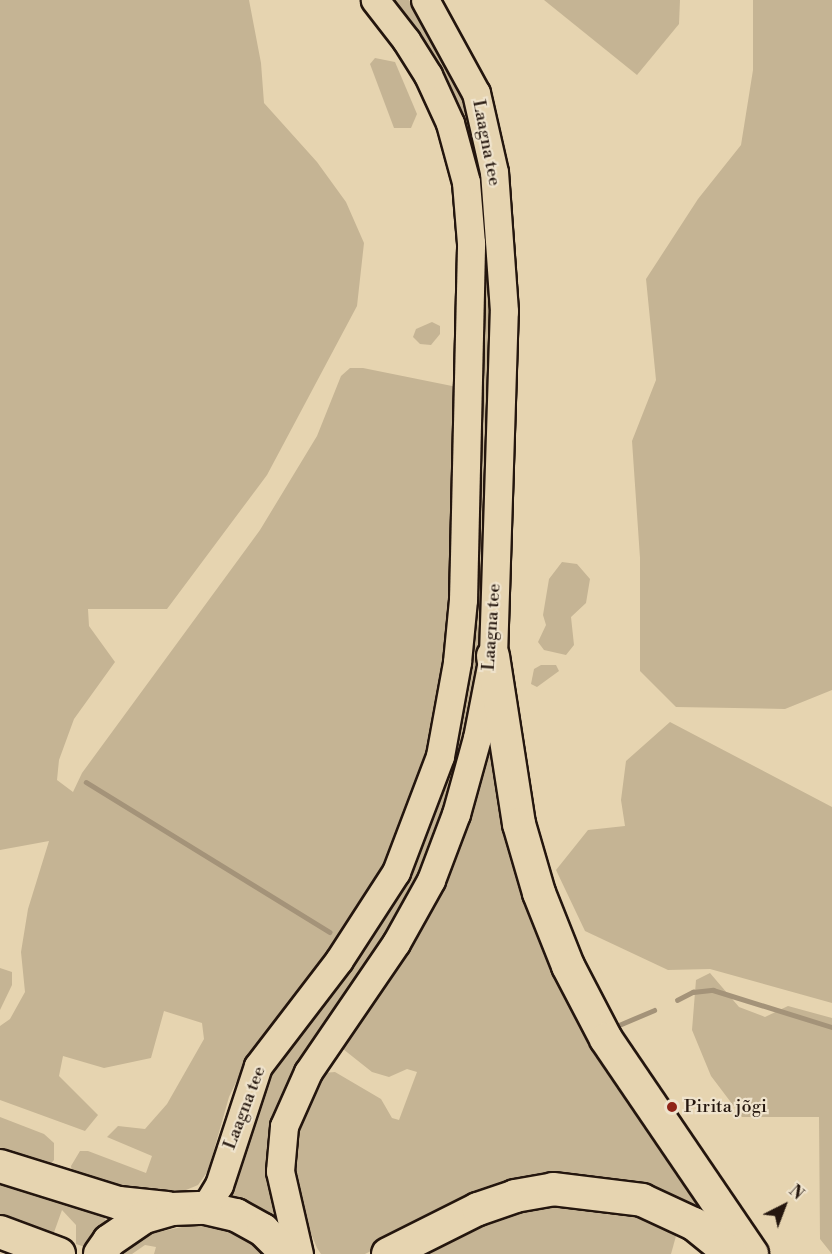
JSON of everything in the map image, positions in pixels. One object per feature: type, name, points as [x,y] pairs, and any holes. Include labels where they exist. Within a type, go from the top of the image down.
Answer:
[{"type":"highway","points":[[493,656],[519,824],[539,893],[568,966],[606,1039],[752,1254]]},
{"type":"highway","points":[[0,1166],[119,1203],[172,1209],[205,1208],[236,1215],[263,1230],[287,1254]]},
{"type":"highway","points":[[388,1254],[478,1209],[515,1196],[553,1189],[642,1200],[694,1224],[731,1254]]},
{"type":"highway","points":[[100,1254],[109,1241],[144,1217],[172,1209]]},
{"type":"highway","points":[[0,1232],[53,1252]]},
{"type":"main road","name":"Laagna tee","points":[[205,1208],[219,1185],[258,1066],[339,960],[396,872],[440,756],[457,662],[463,600],[471,243],[466,182],[450,123],[428,75],[375,0]]},
{"type":"main road","name":"Laagna tee","points":[[299,1254],[280,1170],[284,1126],[308,1072],[396,943],[431,880],[459,803],[493,656],[504,311],[494,172],[476,93],[425,0]]},
{"type":"shaded area","points":[[0,0],[249,0],[261,63],[264,103],[317,162],[346,202],[364,243],[357,306],[267,475],[167,609],[88,609],[89,626],[115,662],[74,719],[59,760],[57,780],[73,792],[82,773],[260,530],[317,436],[341,376],[350,368],[363,368],[457,387],[451,624],[431,746],[386,863],[346,932],[249,1055],[229,1097],[208,1171],[198,1185],[174,1195],[152,1196],[72,1173],[71,1166],[80,1151],[88,1151],[146,1173],[152,1156],[107,1137],[118,1126],[145,1129],[167,1104],[204,1039],[202,1023],[164,1011],[151,1058],[104,1068],[63,1056],[59,1076],[98,1115],[85,1131],[0,1100],[0,1026],[10,1019],[25,992],[21,952],[28,909],[49,841],[0,850]]},
{"type":"shaded area","points":[[391,0],[409,0],[429,30],[452,73],[477,144],[493,264],[483,630],[472,731],[410,907],[293,1080],[288,1233],[262,1210],[229,1194],[255,1112],[280,1059],[372,937],[421,844],[459,734],[469,689],[477,597],[483,211],[474,164],[455,104],[433,56]]},
{"type":"shaded area","points":[[544,0],[680,0],[679,24],[637,75]]},
{"type":"shaded area","points":[[753,0],[832,0],[832,690],[785,709],[676,707],[640,671],[640,558],[632,441],[656,380],[646,279],[698,199],[741,145],[753,70]]},
{"type":"shaded area","points":[[375,58],[395,62],[417,114],[411,128],[394,128],[370,64]]},
{"type":"shaded area","points":[[432,322],[440,326],[440,334],[431,345],[420,344],[413,337],[416,329]]},
{"type":"shaded area","points":[[562,562],[577,564],[590,579],[586,603],[571,617],[574,645],[566,655],[544,650],[538,642],[546,625],[543,615],[549,579]]},
{"type":"shaded area","points":[[541,665],[556,665],[559,671],[537,687],[531,684],[534,669]]},
{"type":"shaded area","points":[[492,715],[511,834],[734,1242],[599,1182],[391,1241],[365,1254],[321,1254],[317,1248],[299,1204],[291,1160],[299,1111],[323,1073],[335,1072],[381,1099],[392,1118],[399,1120],[417,1072],[407,1069],[389,1077],[372,1072],[343,1049],[343,1039]]},
{"type":"shaded area","points":[[670,722],[832,807],[832,1003],[710,969],[668,970],[585,931],[556,870],[588,830],[625,826],[621,800],[626,761]]},
{"type":"shaded area","points":[[0,968],[12,972],[12,985],[0,1010]]},
{"type":"shaded area","points":[[710,973],[739,1007],[765,1017],[788,1006],[832,1018],[832,1254],[820,1239],[819,1117],[742,1117],[711,1076],[692,1030],[696,980]]},
{"type":"shaded area","points":[[0,1117],[44,1134],[54,1143],[54,1160],[48,1167],[0,1154]]},
{"type":"shaded area","points":[[0,1175],[101,1207],[107,1225],[85,1247],[76,1244],[76,1225],[62,1210],[52,1238],[0,1219]]},
{"type":"shaded area","points":[[539,1204],[618,1206],[668,1224],[676,1236],[671,1254],[411,1254],[475,1222]]},
{"type":"shaded area","points":[[215,1213],[279,1254],[154,1254],[156,1247],[145,1245],[132,1254],[119,1254],[154,1233],[191,1225]]},
{"type":"waterway","points":[[86,782],[330,932]]},
{"type":"waterway","points":[[677,1000],[693,992],[713,990],[832,1027]]},
{"type":"waterway","points":[[619,1025],[654,1010]]},
{"type":"place","name":"Pirita jõgi","points":[[672,1107]]}]
